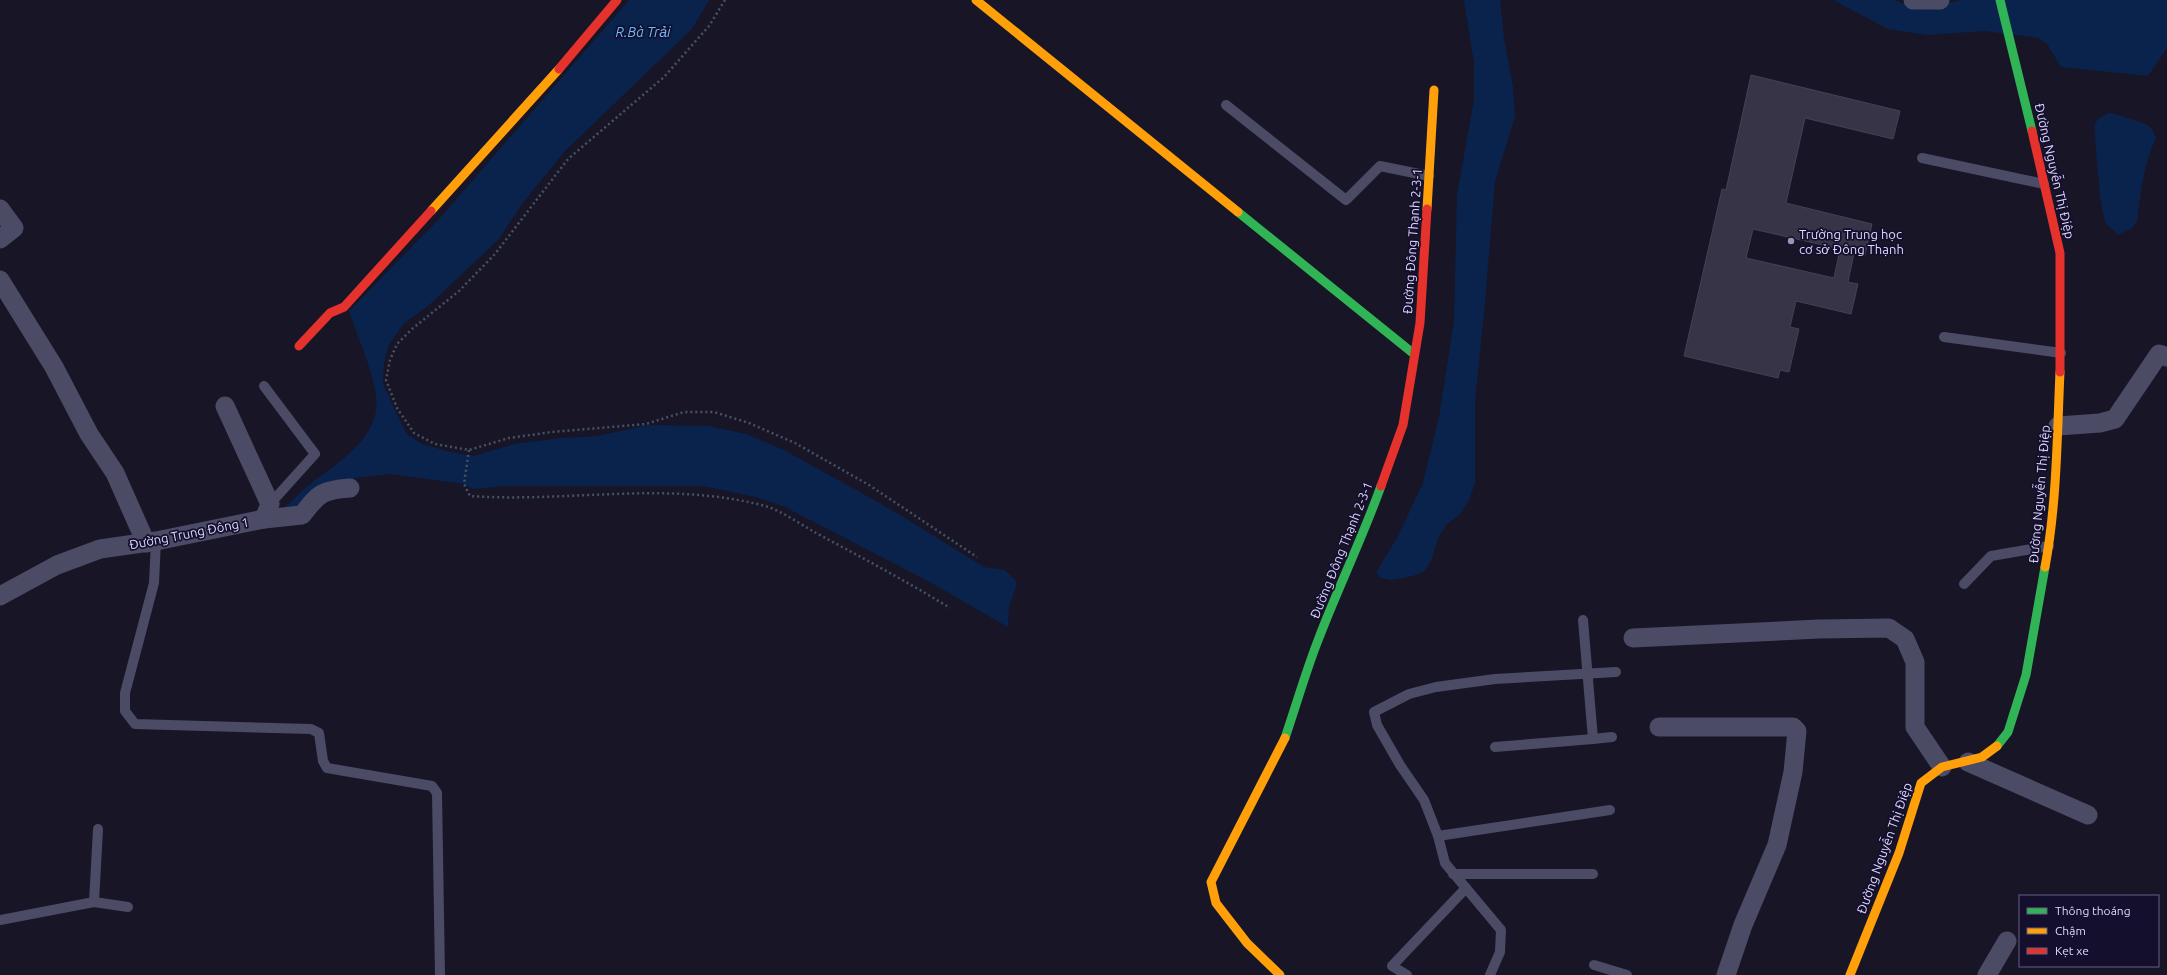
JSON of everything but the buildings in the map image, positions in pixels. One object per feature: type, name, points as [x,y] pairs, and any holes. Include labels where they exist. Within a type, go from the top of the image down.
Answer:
[{"type":"street","points":[[299,346],[330,313],[344,308],[555,74],[617,0]]},
{"type":"street","points":[[976,0],[1414,354]]},
{"type":"street","points":[[1913,0],[1940,0]]},
{"type":"street","name":"Đường Nguyễn Thị Điệp","points":[[1850,975],[1899,853],[1921,783],[1928,776],[1942,767],[1968,762],[1982,757],[1996,747],[2008,732],[2026,675],[2049,546],[2058,426],[2061,353],[2060,253],[2000,0]]},
{"type":"street","name":"Đường Đông Thạnh 2-3-1","points":[[1280,975],[1247,943],[1216,903],[1211,882],[1285,738],[1316,645],[1343,578],[1368,522],[1403,425],[1420,323],[1434,90]]},
{"type":"street","points":[[0,209],[14,228],[0,239]]},
{"type":"street","points":[[0,280],[54,367],[89,434],[116,473],[151,542]]},
{"type":"street","points":[[2058,426],[2100,423],[2115,419],[2158,354],[2167,357]]},
{"type":"street","points":[[224,406],[267,511]]},
{"type":"street","name":"Đường Trung Đông 1","points":[[0,596],[57,565],[100,549],[151,542],[267,511],[302,515],[320,494],[328,490],[350,488]]},
{"type":"street","points":[[1633,638],[1819,629],[1889,628],[1905,639],[1915,662],[1915,727],[1942,767]]},
{"type":"street","points":[[1659,727],[1793,727],[1796,728],[1797,731],[1793,772],[1777,845],[1743,925],[1726,975]]},
{"type":"street","points":[[1968,762],[2088,815]]},
{"type":"street","points":[[1987,975],[2007,941]]},
{"type":"lane","points":[[1226,105],[1346,200],[1380,166],[1429,176]]},
{"type":"lane","points":[[1922,158],[2044,184]]},
{"type":"lane","points":[[1944,337],[2061,353]]},
{"type":"lane","points":[[264,386],[314,454],[267,511]]},
{"type":"lane","points":[[151,542],[154,583],[125,693],[125,711],[135,724],[311,729],[319,733],[323,761],[327,768],[432,786],[437,793],[440,975]]},
{"type":"lane","points":[[1964,584],[1992,556],[2049,546]]},
{"type":"lane","points":[[1583,620],[1593,739]]},
{"type":"lane","points":[[1490,975],[1500,952],[1501,930],[1445,863],[1438,836],[1424,800],[1377,725],[1374,712],[1409,694],[1436,687],[1495,679],[1616,672]]},
{"type":"lane","points":[[1496,747],[1612,737]]},
{"type":"lane","points":[[1438,836],[1610,810]]},
{"type":"lane","points":[[94,902],[98,829]]},
{"type":"lane","points":[[1453,874],[1593,874]]},
{"type":"lane","points":[[1407,975],[1392,966],[1466,888]]},
{"type":"lane","points":[[0,920],[94,902],[128,907]]},
{"type":"lane","points":[[1594,965],[1627,975]]},
{"type":"path","points":[[725,0],[709,26],[664,77],[568,159],[495,254],[459,291],[412,329],[398,344],[390,360],[386,380],[397,408],[414,433],[435,444],[469,450],[509,438],[552,432],[646,424],[684,412],[714,412],[749,423],[795,443],[869,485],[977,557]]},
{"type":"path","points":[[469,450],[464,484],[470,496],[508,499],[645,492],[722,497],[766,507],[894,574],[950,608]]},
{"type":"water","name":"R.Bà Trải","points":[[629,0],[709,0],[692,29],[564,152],[522,204],[498,240],[428,306],[404,323],[388,346],[384,364],[383,383],[407,434],[422,444],[450,452],[474,456],[514,444],[562,438],[598,436],[648,425],[708,426],[746,434],[782,449],[858,491],[902,516],[984,567],[1005,570],[1016,581],[1016,587],[1009,606],[1008,627],[928,581],[783,506],[756,497],[703,486],[505,486],[473,489],[464,484],[391,474],[356,478],[321,490],[299,512],[283,508],[355,448],[365,436],[372,424],[376,411],[374,385],[349,311],[441,217]]},
{"type":"water","points":[[1464,0],[1500,0],[1504,39],[1513,87],[1515,116],[1495,181],[1475,400],[1475,483],[1469,500],[1460,514],[1446,525],[1439,536],[1431,561],[1424,571],[1413,576],[1391,580],[1381,578],[1376,573],[1398,536],[1423,483],[1439,417],[1454,321],[1457,195],[1474,100],[1474,63]]},
{"type":"water","points":[[1833,0],[1893,0],[1918,8],[1963,0],[2167,0],[2167,48],[2148,76],[2061,67],[2047,44],[2039,38],[1984,31],[1927,35],[1888,29]]},
{"type":"water","points":[[2109,113],[2149,126],[2156,138],[2145,168],[2137,221],[2132,228],[2118,235],[2105,222],[2100,196],[2094,126],[2098,119]]},
{"type":"traffic: fast","points":[[2000,0],[2032,131]]},
{"type":"traffic: fast","points":[[1238,212],[1414,354]]},
{"type":"traffic: fast","points":[[1285,738],[1317,643],[1381,486]]},
{"type":"traffic: fast","points":[[1997,746],[2008,732],[2026,675],[2045,567]]},
{"type":"traffic: slow","points":[[976,0],[1238,212]]},
{"type":"traffic: slow","points":[[431,211],[559,69]]},
{"type":"traffic: slow","points":[[1427,209],[1434,90]]},
{"type":"traffic: slow","points":[[2045,567],[2054,494],[2060,372]]},
{"type":"traffic: slow","points":[[1280,975],[1247,943],[1216,903],[1211,882],[1285,738]]},
{"type":"traffic: slow","points":[[1850,975],[1899,853],[1921,783],[1942,767],[1982,757],[1997,746]]},
{"type":"traffic: jam","points":[[559,69],[617,0]]},
{"type":"traffic: jam","points":[[2032,131],[2060,253],[2060,372]]},
{"type":"traffic: jam","points":[[1381,486],[1403,425],[1420,323],[1427,209]]},
{"type":"traffic: jam","points":[[299,346],[330,313],[344,307],[431,211]]},
{"type":"place","name":"Trường Trung học cơ sở Đông Thạnh","points":[[1791,241]]}]
